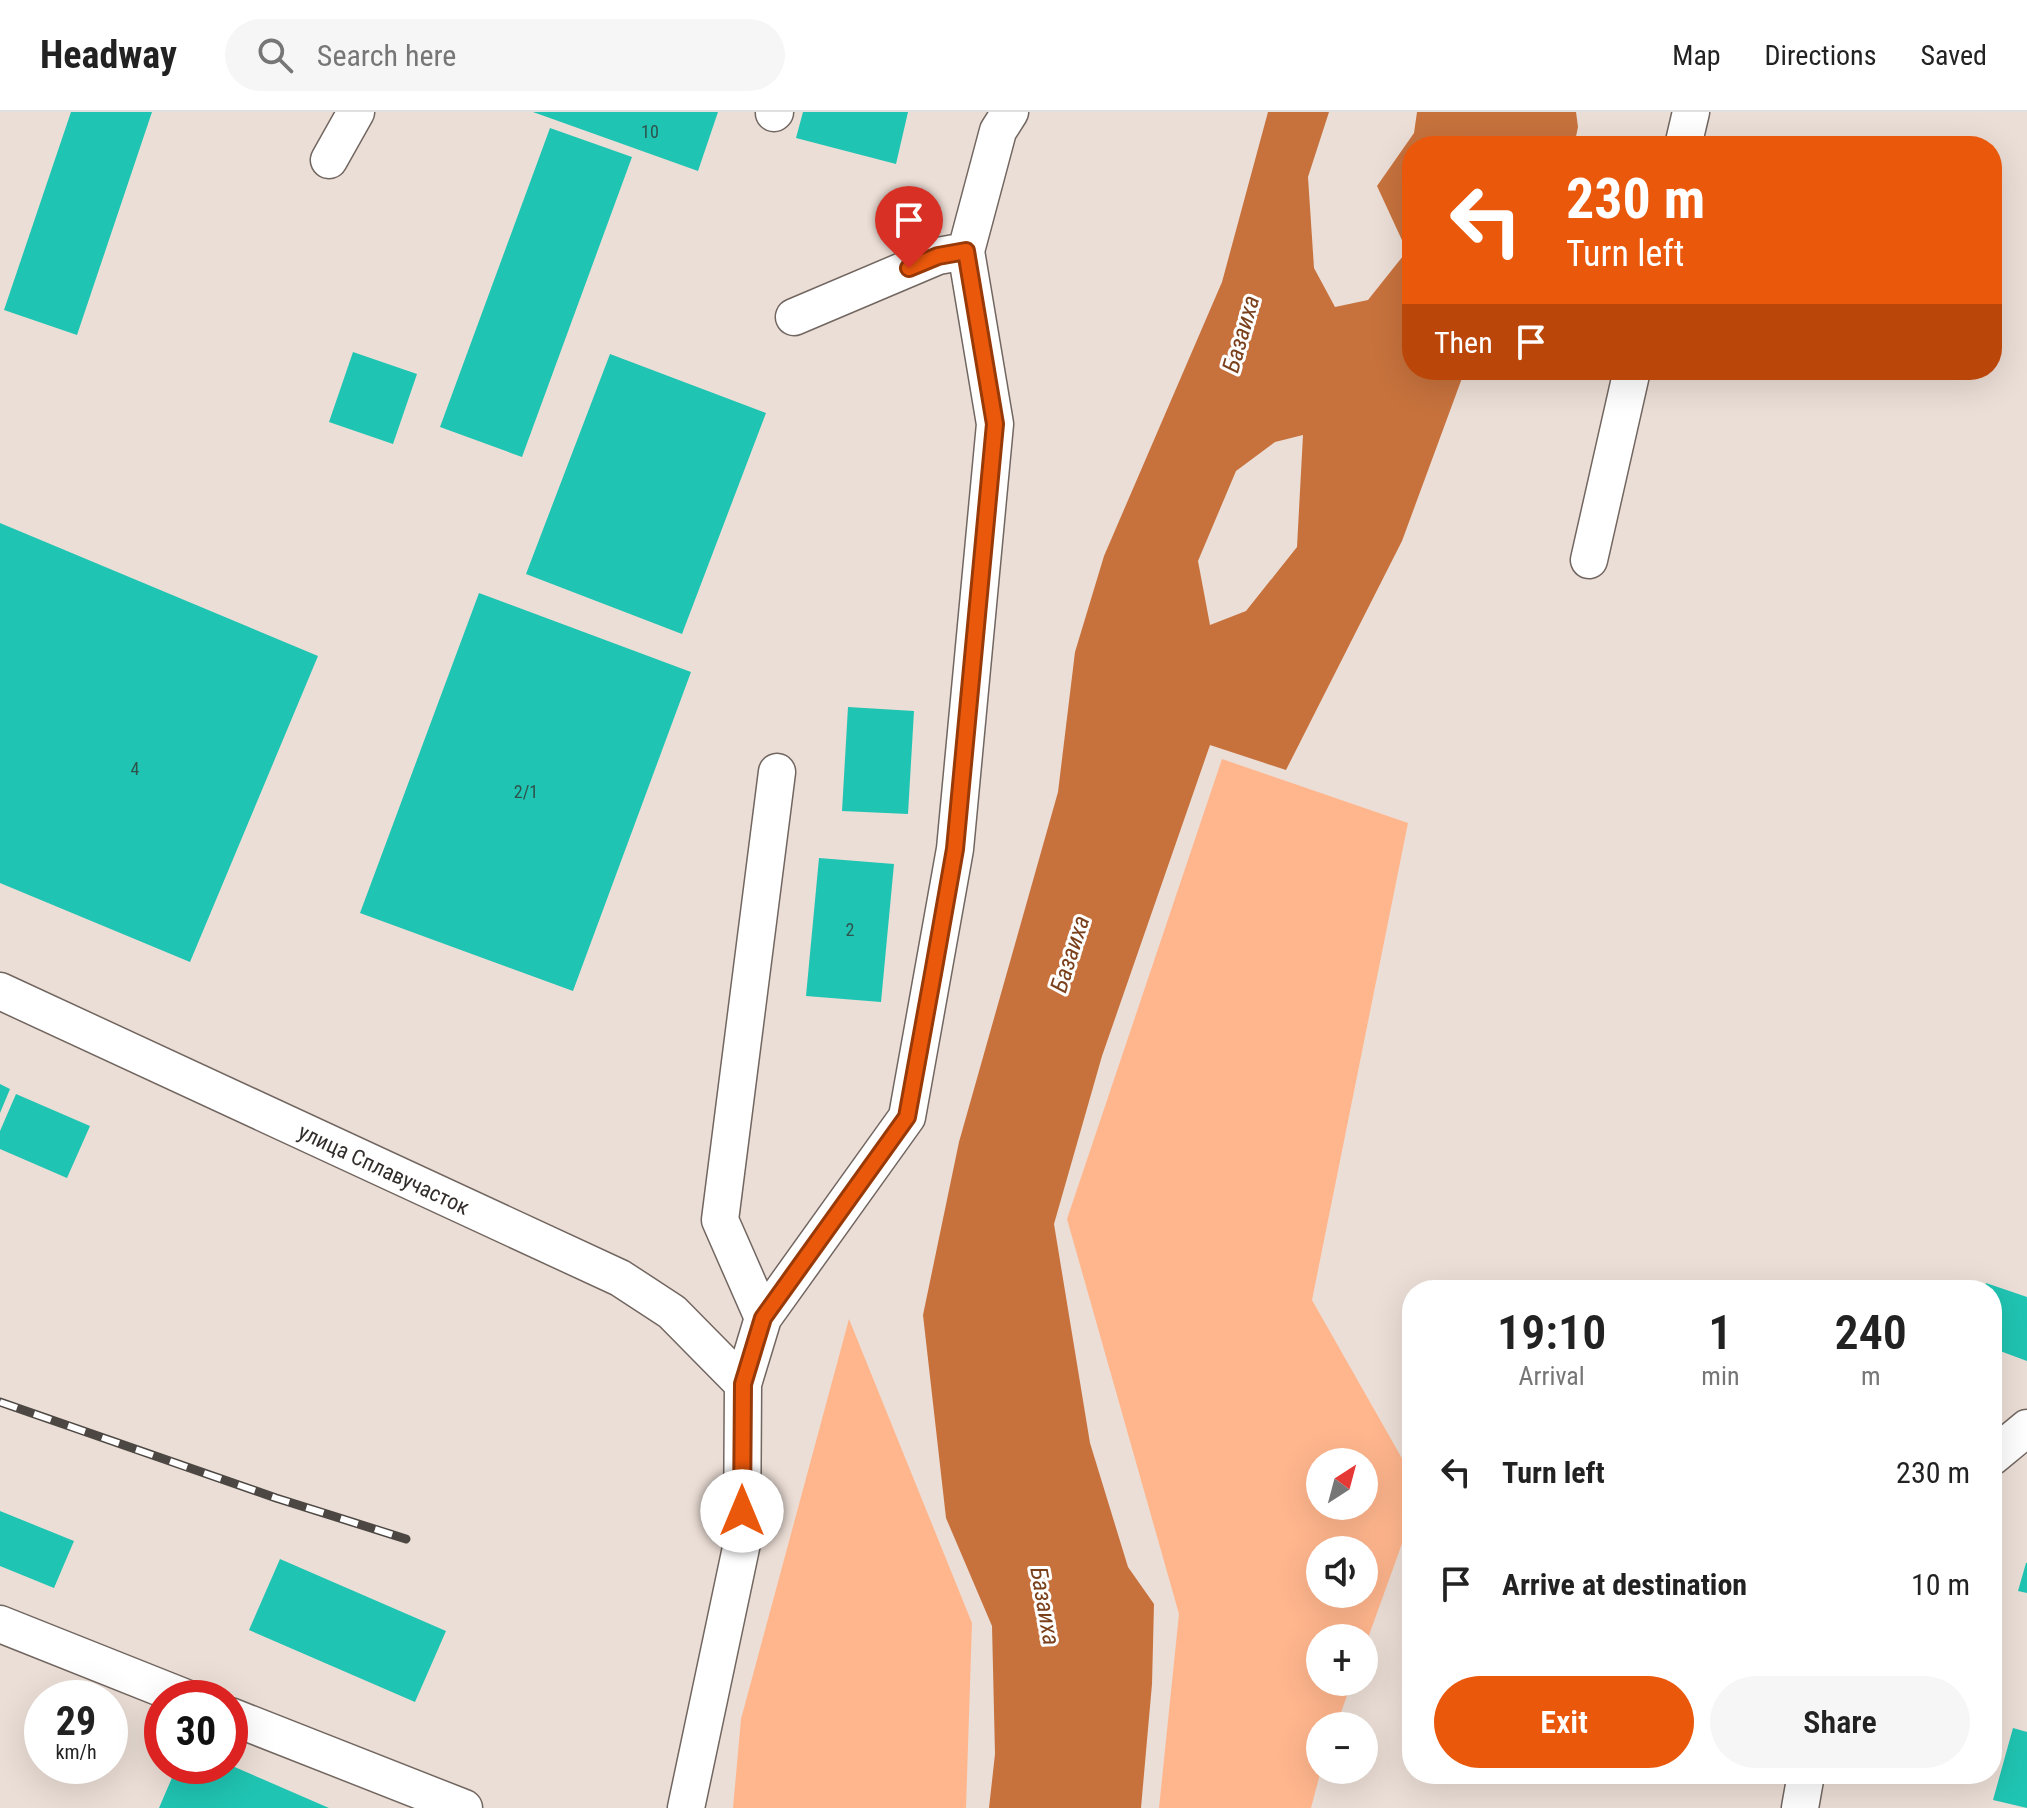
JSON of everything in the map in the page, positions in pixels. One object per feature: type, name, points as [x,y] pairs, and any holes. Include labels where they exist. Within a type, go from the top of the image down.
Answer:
[{"type":"street","points":[[329,160],[356,112]]},
{"type":"street","points":[[686,1808],[742,1543],[743,1384],[763,1318],[907,1117],[955,849],[995,424],[966,251],[998,131],[1010,112]]},
{"type":"street","points":[[1685,136],[1691,112]]},
{"type":"street","points":[[794,317],[938,256],[966,251]]},
{"type":"street","points":[[1589,560],[1630,380]]},
{"type":"street","points":[[763,1318],[720,1220],[777,772]]},
{"type":"street","name":"улица Сплавучасток","points":[[0,991],[620,1278],[672,1312],[743,1384]]},
{"type":"street","points":[[2002,1449],[2027,1428]]},
{"type":"street","points":[[0,1624],[144,1681]]},
{"type":"street","points":[[248,1723],[464,1808]]},
{"type":"street","points":[[1800,1808],[1804,1784]]},
{"type":"shaded area","points":[[1222,759],[1408,823],[1312,1300],[1402,1458],[1402,1544],[1373,1624],[1306,1624],[1306,1696],[1347,1696],[1341,1712],[1306,1712],[1306,1784],[1317,1784],[1311,1808],[1159,1808],[1179,1614],[1067,1219]]},
{"type":"shaded area","points":[[849,1319],[972,1623],[966,1808],[733,1808],[741,1719]]},
{"type":"water","name":"Базаиха","points":[[1268,112],[1329,112],[1308,177],[1314,268],[1335,307],[1368,300],[1402,257],[1402,380],[1461,380],[1402,541],[1286,770],[1210,745],[1102,1056],[1054,1224],[1090,1443],[1128,1567],[1154,1604],[1152,1684],[1141,1808],[989,1808],[995,1754],[992,1626],[946,1518],[923,1315],[959,1142],[1058,792],[1075,652],[1104,556],[1222,282]],"holes":[[[1303,435],[1297,547],[1246,611],[1210,625],[1198,561],[1236,471],[1275,442]]]},
{"type":"water","points":[[1417,112],[1576,112],[1576,136],[1412,136]]},
{"type":"water","points":[[1402,150],[1402,240],[1377,186]]},
{"type":"building","points":[[71,112],[152,112],[77,335],[4,310]]},
{"type":"building","points":[[533,112],[718,112],[698,171]]},
{"type":"building","points":[[803,112],[908,112],[896,164],[796,138]]},
{"type":"building","points":[[550,128],[632,157],[522,457],[440,427]]},
{"type":"building","points":[[353,352],[417,374],[393,444],[329,422]]},
{"type":"building","points":[[610,354],[766,413],[682,634],[526,574]]},
{"type":"building","points":[[0,523],[318,656],[190,962],[0,883]]},
{"type":"building","points":[[479,593],[691,672],[573,991],[360,913]]},
{"type":"building","points":[[848,707],[914,711],[908,814],[842,811]]},
{"type":"building","points":[[819,858],[894,864],[881,1002],[806,996]]},
{"type":"building","points":[[0,1084],[10,1089],[0,1113]]},
{"type":"building","points":[[16,1094],[90,1126],[67,1178],[0,1149],[0,1131]]},
{"type":"building","points":[[2002,1288],[2027,1297],[2027,1361],[2002,1352]]},
{"type":"building","points":[[0,1511],[74,1541],[54,1588],[0,1566]]},
{"type":"building","points":[[280,1559],[446,1631],[415,1702],[249,1630]]},
{"type":"building","points":[[2027,1563],[2027,1593],[2018,1591]]},
{"type":"building","points":[[2013,1728],[2027,1732],[2027,1808],[1993,1800],[1997,1784],[2002,1784],[2002,1768]]},
{"type":"building","points":[[248,1773],[329,1808],[159,1808],[169,1784],[248,1784]]},
{"type":"railway","points":[[0,1402],[276,1498],[406,1539]]},
{"type":"route","points":[[742,1511],[743,1384],[763,1318],[907,1117],[955,849],[995,424],[966,251],[938,256],[909,268]]}]
